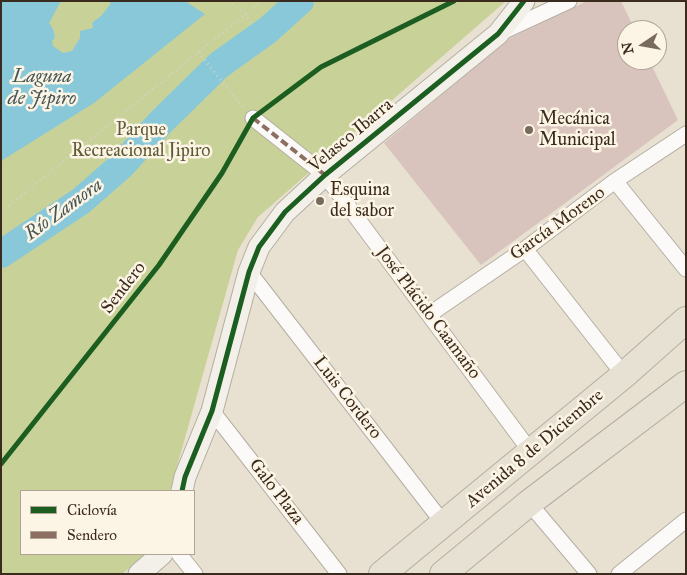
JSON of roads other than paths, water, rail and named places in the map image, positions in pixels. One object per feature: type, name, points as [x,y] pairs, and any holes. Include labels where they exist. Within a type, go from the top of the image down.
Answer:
[{"type":"highway","name":"Avenida 8 de Diciembre","points":[[382,574],[624,375],[686,320]]},
{"type":"highway","points":[[443,574],[529,503],[686,384]]},
{"type":"street","name":"Velasco Ibarra","points":[[182,490],[185,477],[212,411],[249,272],[260,247],[285,212],[325,174],[498,34],[524,1]]},
{"type":"street","name":"Velasco Ibarra","points":[[498,34],[569,1]]},
{"type":"street","name":"José Plácido Caamaño","points":[[253,118],[325,174],[531,452]]},
{"type":"street","name":"García Moreno","points":[[430,314],[525,249],[615,182],[686,134]]},
{"type":"street","points":[[615,182],[686,269]]},
{"type":"street","points":[[525,249],[624,375]]},
{"type":"street","name":"Luis Cordero","points":[[249,272],[444,524]]},
{"type":"street","name":"Galo Plaza","points":[[212,411],[339,574]]},
{"type":"street","points":[[529,503],[589,574]]},
{"type":"street","points":[[619,574],[686,520]]},
{"type":"street","points":[[139,574],[161,555]]},
{"type":"street","points":[[180,555],[195,574]]},
{"type":"water","name":"Laguna de Jipiro","points":[[1,1],[61,1],[49,23],[55,37],[52,41],[53,46],[63,53],[72,51],[80,38],[80,31],[93,28],[92,23],[110,5],[110,1],[185,1],[205,14],[94,103],[1,161]]},
{"type":"waterway","name":"Río Zamora","points":[[1,254],[81,201],[121,166],[161,122],[219,65],[268,30],[300,1]]},
{"type":"place","name":"Mecánica Municipal","points":[[529,130]]},
{"type":"place","name":"Esquina del sabor","points":[[320,201]]},
{"type":"park label","name":"Parque Recreacional Jipiro","points":[[141,141]]}]
